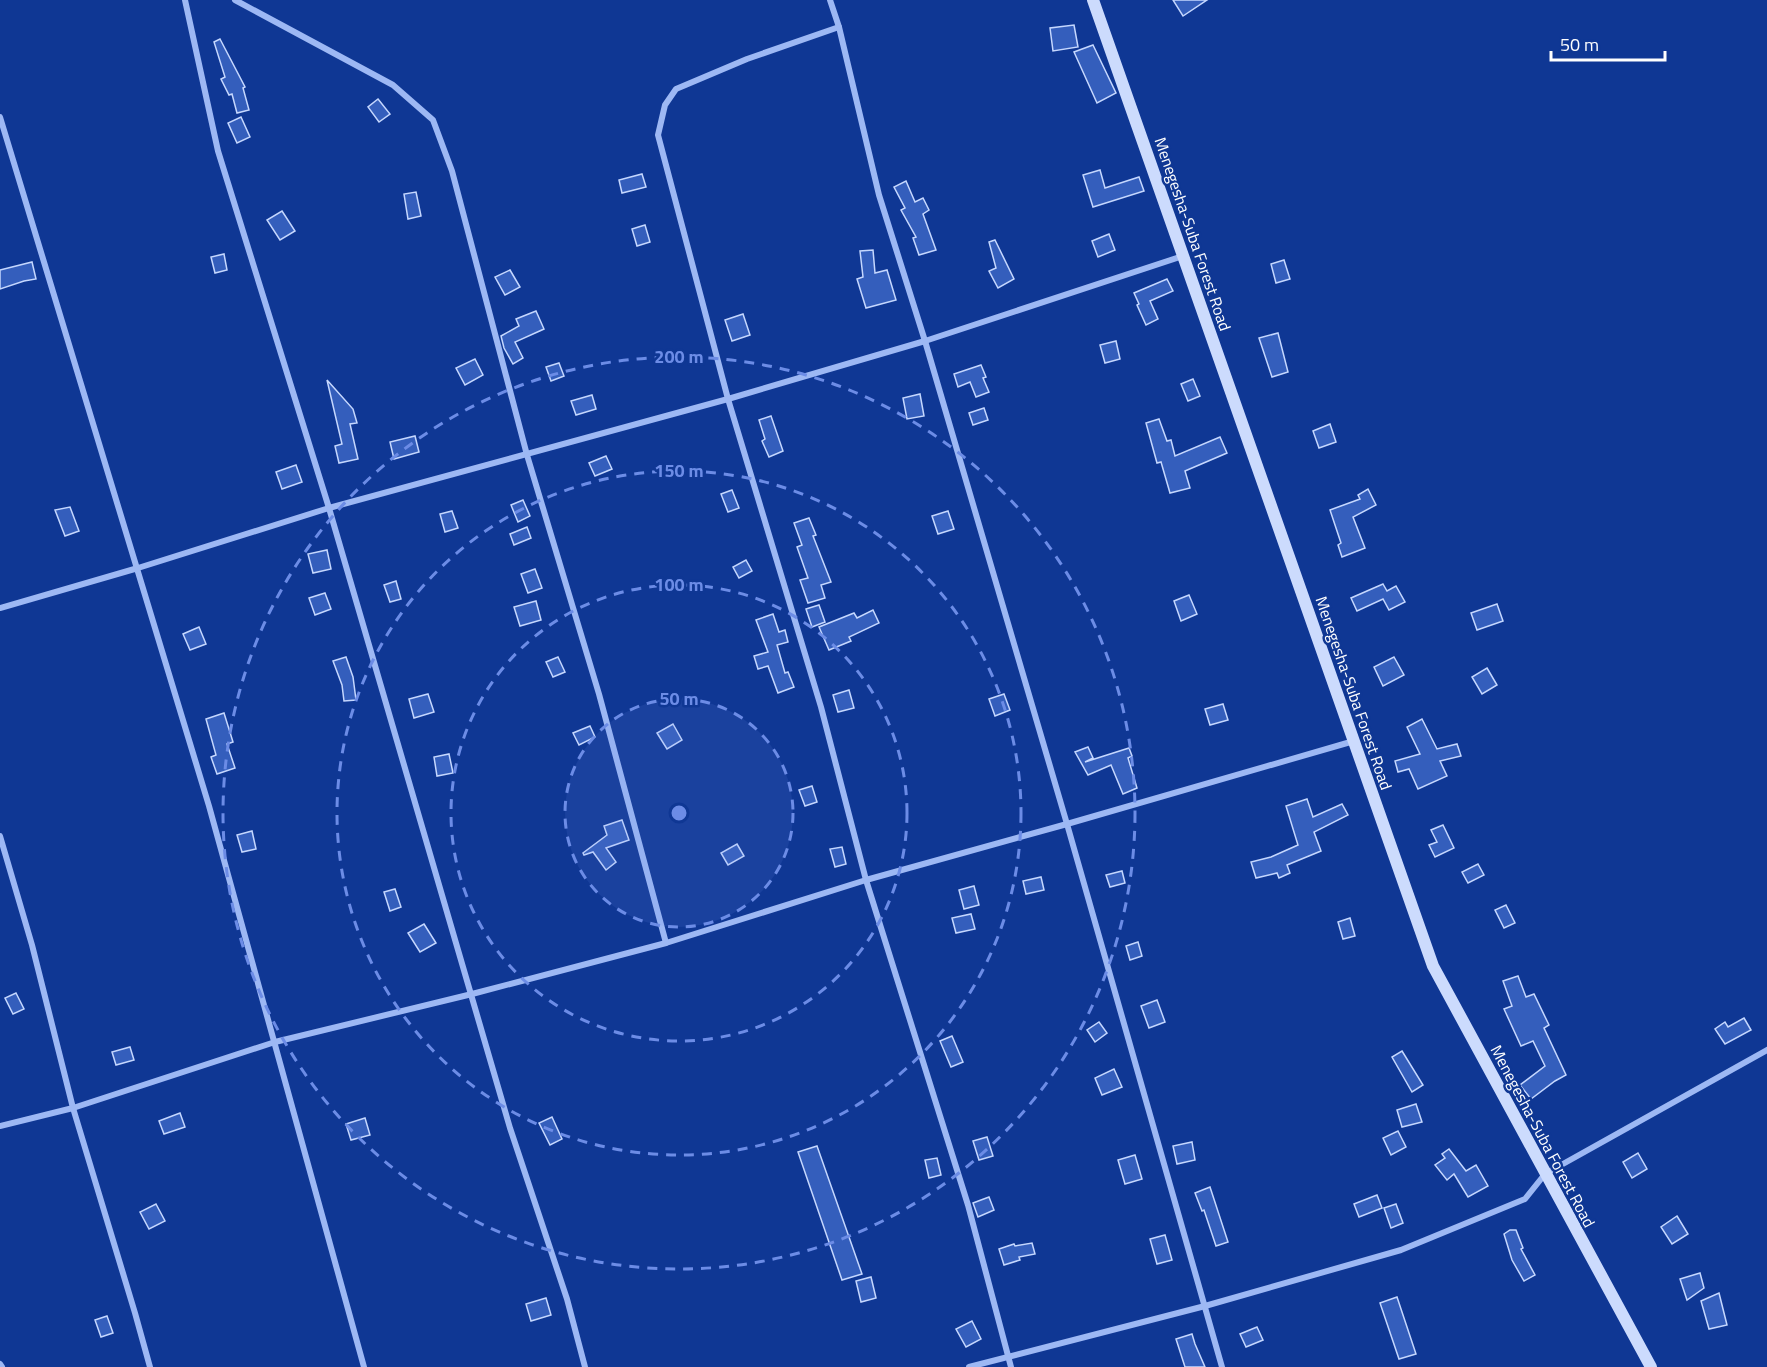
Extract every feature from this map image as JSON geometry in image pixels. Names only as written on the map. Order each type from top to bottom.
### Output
[{"type":"street","points":[[185,0],[218,151],[329,508],[510,1128],[567,1299],[585,1367]]},
{"type":"street","points":[[235,0],[393,86],[433,120],[452,171],[527,455],[599,694],[666,943]]},
{"type":"street","points":[[830,0],[839,27],[879,195],[925,341],[1067,824],[1222,1367]]},
{"type":"street","name":"Menegesha-Suba Forest Road","points":[[1093,0],[1433,966],[1651,1367]]},
{"type":"street","points":[[839,27],[747,59],[676,89],[665,105],[658,135],[728,399],[821,707],[866,880],[968,1205],[1011,1367]]},
{"type":"street","points":[[0,117],[209,806],[364,1367]]},
{"type":"street","points":[[0,608],[138,568],[329,508],[728,399],[925,341],[1183,256]]},
{"type":"street","points":[[0,1126],[73,1108],[275,1042],[472,994],[666,943],[866,880],[1354,741]]},
{"type":"street","points":[[0,836],[32,945],[73,1108],[150,1367]]},
{"type":"street","points":[[969,1367],[1205,1306],[1401,1250],[1525,1199],[1545,1174],[1767,1050]]},
{"type":"building","points":[[1173,0],[1207,0],[1183,16]]},
{"type":"building","points":[[1074,25],[1078,47],[1053,51],[1050,28]]},
{"type":"building","points":[[220,39],[245,87],[243,88],[249,110],[237,113],[232,94],[229,95],[221,79],[225,77],[214,42]]},
{"type":"building","points":[[1093,45],[1116,93],[1097,103],[1074,52]]},
{"type":"building","points":[[378,99],[390,114],[379,122],[368,107]]},
{"type":"building","points":[[241,117],[250,137],[237,143],[228,123]]},
{"type":"building","points":[[1100,170],[1105,188],[1139,177],[1144,191],[1093,207],[1083,175]]},
{"type":"building","points":[[642,174],[646,187],[622,193],[619,180]]},
{"type":"building","points":[[906,181],[915,202],[923,198],[929,210],[923,214],[936,250],[919,255],[913,238],[916,237],[901,210],[905,208],[894,187]]},
{"type":"building","points":[[416,192],[421,216],[408,219],[404,194]]},
{"type":"building","points":[[282,211],[295,231],[280,240],[267,220]]},
{"type":"building","points":[[645,225],[650,242],[637,246],[632,229]]},
{"type":"building","points":[[1109,234],[1115,250],[1098,257],[1092,241]]},
{"type":"building","points":[[995,240],[1014,279],[998,288],[989,271],[996,268],[989,242]]},
{"type":"building","points":[[873,250],[875,273],[887,270],[896,300],[866,308],[857,279],[863,277],[860,251]]},
{"type":"building","points":[[224,254],[227,270],[215,273],[211,257]]},
{"type":"building","points":[[1284,260],[1290,279],[1276,283],[1271,264]]},
{"type":"building","points":[[32,262],[36,279],[0,289],[0,270]]},
{"type":"building","points":[[510,270],[520,287],[505,295],[495,277]]},
{"type":"building","points":[[1167,279],[1173,291],[1150,301],[1158,319],[1146,325],[1134,293]]},
{"type":"building","points":[[536,311],[544,329],[515,342],[523,358],[513,364],[504,348],[501,336],[519,326],[516,319]]},
{"type":"building","points":[[743,314],[750,335],[732,341],[725,320]]},
{"type":"building","points":[[1278,333],[1288,372],[1272,377],[1259,338]]},
{"type":"building","points":[[1116,341],[1120,359],[1105,363],[1100,345]]},
{"type":"building","points":[[475,359],[483,375],[465,385],[456,368]]},
{"type":"building","points":[[559,363],[564,376],[551,381],[546,367]]},
{"type":"building","points":[[981,365],[989,392],[976,397],[970,382],[958,387],[954,374]]},
{"type":"building","points":[[1193,379],[1200,396],[1188,401],[1181,384]]},
{"type":"building","points":[[327,380],[353,409],[357,423],[350,424],[358,459],[339,463],[335,446],[342,444]]},
{"type":"building","points":[[920,394],[924,416],[907,419],[903,398]]},
{"type":"building","points":[[592,395],[596,409],[576,415],[571,401]]},
{"type":"building","points":[[984,408],[988,420],[973,425],[969,413]]},
{"type":"building","points":[[771,416],[783,451],[769,457],[762,441],[765,439],[759,420]]},
{"type":"building","points":[[1159,419],[1167,441],[1171,440],[1175,456],[1220,437],[1227,453],[1185,471],[1190,488],[1170,493],[1161,462],[1157,463],[1146,423]]},
{"type":"building","points":[[1330,424],[1336,442],[1319,448],[1313,431]]},
{"type":"building","points":[[415,436],[419,452],[394,459],[390,442]]},
{"type":"building","points":[[606,456],[612,469],[595,476],[589,463]]},
{"type":"building","points":[[296,465],[302,482],[282,489],[276,472]]},
{"type":"building","points":[[1368,489],[1376,505],[1353,517],[1365,548],[1342,557],[1338,545],[1341,543],[1330,510],[1360,499],[1358,495]]},
{"type":"building","points":[[732,490],[739,508],[728,512],[721,494]]},
{"type":"building","points":[[523,500],[530,516],[518,522],[511,505]]},
{"type":"building","points":[[70,507],[79,531],[65,536],[55,510]]},
{"type":"building","points":[[452,511],[458,528],[445,532],[440,514]]},
{"type":"building","points":[[948,511],[954,529],[938,534],[932,516]]},
{"type":"building","points":[[809,518],[816,535],[813,536],[831,582],[821,585],[825,598],[808,603],[800,580],[808,578],[797,547],[802,545],[794,523]]},
{"type":"building","points":[[527,527],[531,538],[514,545],[510,534]]},
{"type":"building","points":[[327,550],[331,569],[313,573],[308,554]]},
{"type":"building","points":[[746,560],[752,571],[739,578],[733,567]]},
{"type":"building","points":[[535,569],[542,588],[528,593],[521,574]]},
{"type":"building","points":[[396,581],[401,599],[390,602],[384,585]]},
{"type":"building","points":[[1383,584],[1387,591],[1396,586],[1405,602],[1389,610],[1383,599],[1357,611],[1351,598]]},
{"type":"building","points":[[325,593],[331,609],[315,615],[309,598]]},
{"type":"building","points":[[1189,595],[1197,614],[1181,621],[1174,601]]},
{"type":"building","points":[[536,601],[541,620],[520,626],[514,607]]},
{"type":"building","points":[[1497,604],[1503,621],[1477,630],[1471,613]]},
{"type":"building","points":[[819,605],[825,622],[812,627],[806,609]]},
{"type":"building","points":[[873,610],[879,623],[849,637],[851,641],[829,650],[819,627],[854,613],[857,618]]},
{"type":"building","points":[[773,614],[779,632],[785,630],[788,642],[777,645],[785,673],[788,672],[794,687],[778,693],[768,666],[758,669],[754,656],[768,652],[756,620]]},
{"type":"building","points":[[199,627],[206,644],[190,650],[183,634]]},
{"type":"building","points":[[346,657],[353,677],[356,700],[344,701],[342,685],[333,661]]},
{"type":"building","points":[[558,657],[565,672],[553,677],[546,662]]},
{"type":"building","points":[[1394,657],[1404,675],[1383,686],[1374,667]]},
{"type":"building","points":[[1487,668],[1497,685],[1482,694],[1472,677]]},
{"type":"building","points":[[849,690],[854,708],[838,712],[833,695]]},
{"type":"building","points":[[428,694],[434,712],[414,718],[409,699]]},
{"type":"building","points":[[1004,694],[1010,710],[995,716],[989,699]]},
{"type":"building","points":[[1223,704],[1228,720],[1210,725],[1205,709]]},
{"type":"building","points":[[224,713],[233,742],[227,744],[235,768],[217,774],[211,757],[216,755],[206,719]]},
{"type":"building","points":[[1422,719],[1437,749],[1457,744],[1461,756],[1440,761],[1447,776],[1418,789],[1409,769],[1398,772],[1395,761],[1420,754],[1407,727]]},
{"type":"building","points":[[673,724],[682,740],[667,749],[657,733]]},
{"type":"building","points":[[590,726],[595,737],[579,745],[573,733]]},
{"type":"building","points":[[1088,747],[1093,758],[1085,762],[1129,748],[1132,756],[1128,758],[1137,788],[1123,794],[1111,765],[1088,775],[1075,752]]},
{"type":"building","points":[[449,754],[453,773],[437,776],[434,757]]},
{"type":"building","points":[[812,786],[817,802],[805,806],[799,790]]},
{"type":"building","points":[[1307,799],[1313,817],[1342,804],[1348,815],[1314,832],[1321,851],[1287,865],[1290,873],[1279,878],[1277,873],[1256,878],[1251,862],[1271,857],[1298,845],[1286,806]]},
{"type":"building","points":[[622,820],[629,840],[606,848],[616,862],[606,870],[593,852],[584,855],[583,853],[607,835],[604,826]]},
{"type":"building","points":[[1443,825],[1454,848],[1435,857],[1429,845],[1437,842],[1431,830]]},
{"type":"building","points":[[252,831],[256,849],[242,852],[237,835]]},
{"type":"building","points":[[737,844],[744,856],[728,865],[721,853]]},
{"type":"building","points":[[842,847],[846,864],[835,867],[830,849]]},
{"type":"building","points":[[1478,864],[1484,875],[1468,883],[1462,872]]},
{"type":"building","points":[[1122,871],[1125,883],[1110,887],[1106,875]]},
{"type":"building","points":[[1041,877],[1044,890],[1026,894],[1023,881]]},
{"type":"building","points":[[974,886],[979,905],[964,909],[959,890]]},
{"type":"building","points":[[395,889],[401,907],[390,911],[384,892]]},
{"type":"building","points":[[1506,905],[1515,923],[1504,928],[1495,910]]},
{"type":"building","points":[[971,914],[975,929],[956,933],[952,918]]},
{"type":"building","points":[[1350,918],[1355,936],[1343,939],[1338,922]]},
{"type":"building","points":[[424,924],[436,943],[420,952],[408,933]]},
{"type":"building","points":[[1138,942],[1142,956],[1130,960],[1126,946]]},
{"type":"building","points":[[1518,976],[1526,997],[1534,994],[1549,1025],[1544,1028],[1566,1075],[1531,1099],[1520,1085],[1545,1066],[1533,1041],[1521,1046],[1504,1009],[1512,1006],[1503,981]]},
{"type":"building","points":[[16,993],[24,1009],[13,1014],[5,998]]},
{"type":"building","points":[[1157,1000],[1165,1022],[1149,1028],[1141,1006]]},
{"type":"building","points":[[1744,1018],[1751,1030],[1725,1044],[1715,1029],[1725,1022],[1728,1027]]},
{"type":"building","points":[[1099,1022],[1107,1033],[1095,1042],[1087,1030]]},
{"type":"building","points":[[952,1036],[963,1062],[951,1067],[940,1041]]},
{"type":"building","points":[[130,1047],[134,1060],[116,1065],[112,1052]]},
{"type":"building","points":[[1402,1051],[1423,1085],[1412,1092],[1392,1057]]},
{"type":"building","points":[[1114,1069],[1122,1087],[1102,1095],[1095,1078]]},
{"type":"building","points":[[1416,1104],[1422,1122],[1402,1127],[1397,1110]]},
{"type":"building","points":[[180,1113],[185,1127],[164,1134],[159,1121]]},
{"type":"building","points":[[552,1117],[562,1139],[550,1145],[539,1123]]},
{"type":"building","points":[[365,1118],[370,1135],[351,1140],[346,1124]]},
{"type":"building","points":[[1398,1131],[1406,1147],[1391,1155],[1383,1138]]},
{"type":"building","points":[[987,1137],[993,1156],[979,1160],[973,1141]]},
{"type":"building","points":[[1192,1142],[1195,1160],[1177,1164],[1173,1146]]},
{"type":"building","points":[[817,1146],[862,1274],[842,1280],[798,1152]]},
{"type":"building","points":[[1449,1149],[1466,1171],[1476,1165],[1488,1186],[1468,1197],[1454,1174],[1447,1180],[1435,1165],[1445,1158],[1442,1154]]},
{"type":"building","points":[[1638,1153],[1647,1169],[1632,1178],[1623,1162]]},
{"type":"building","points":[[1135,1155],[1142,1179],[1125,1184],[1118,1160]]},
{"type":"building","points":[[937,1158],[941,1175],[929,1178],[925,1160]]},
{"type":"building","points":[[1210,1187],[1228,1242],[1216,1246],[1204,1210],[1202,1211],[1195,1193]]},
{"type":"building","points":[[1377,1195],[1382,1208],[1359,1217],[1354,1204]]},
{"type":"building","points":[[989,1197],[994,1210],[978,1217],[973,1203]]},
{"type":"building","points":[[156,1204],[165,1221],[149,1229],[140,1212]]},
{"type":"building","points":[[1396,1204],[1403,1223],[1391,1228],[1384,1208]]},
{"type":"building","points":[[1677,1216],[1688,1234],[1672,1244],[1661,1227]]},
{"type":"building","points":[[1510,1230],[1516,1230],[1523,1248],[1521,1249],[1535,1275],[1524,1281],[1512,1260],[1504,1234]]},
{"type":"building","points":[[1165,1235],[1172,1260],[1157,1264],[1150,1239]]},
{"type":"building","points":[[1032,1243],[1035,1254],[1019,1257],[1020,1260],[1004,1265],[999,1249],[1014,1244],[1015,1246]]},
{"type":"building","points":[[1700,1273],[1704,1288],[1687,1300],[1680,1279]]},
{"type":"building","points":[[871,1277],[876,1298],[861,1302],[856,1281]]},
{"type":"building","points":[[1719,1293],[1727,1325],[1709,1329],[1701,1301]]},
{"type":"building","points":[[1397,1297],[1416,1354],[1399,1359],[1380,1303]]},
{"type":"building","points":[[546,1298],[551,1315],[531,1321],[526,1304]]},
{"type":"building","points":[[107,1316],[113,1333],[101,1337],[95,1320]]},
{"type":"building","points":[[972,1321],[981,1339],[966,1347],[956,1329]]},
{"type":"building","points":[[1257,1327],[1263,1340],[1246,1347],[1240,1334]]},
{"type":"building","points":[[1192,1334],[1205,1367],[1185,1367],[1176,1339]]}]
